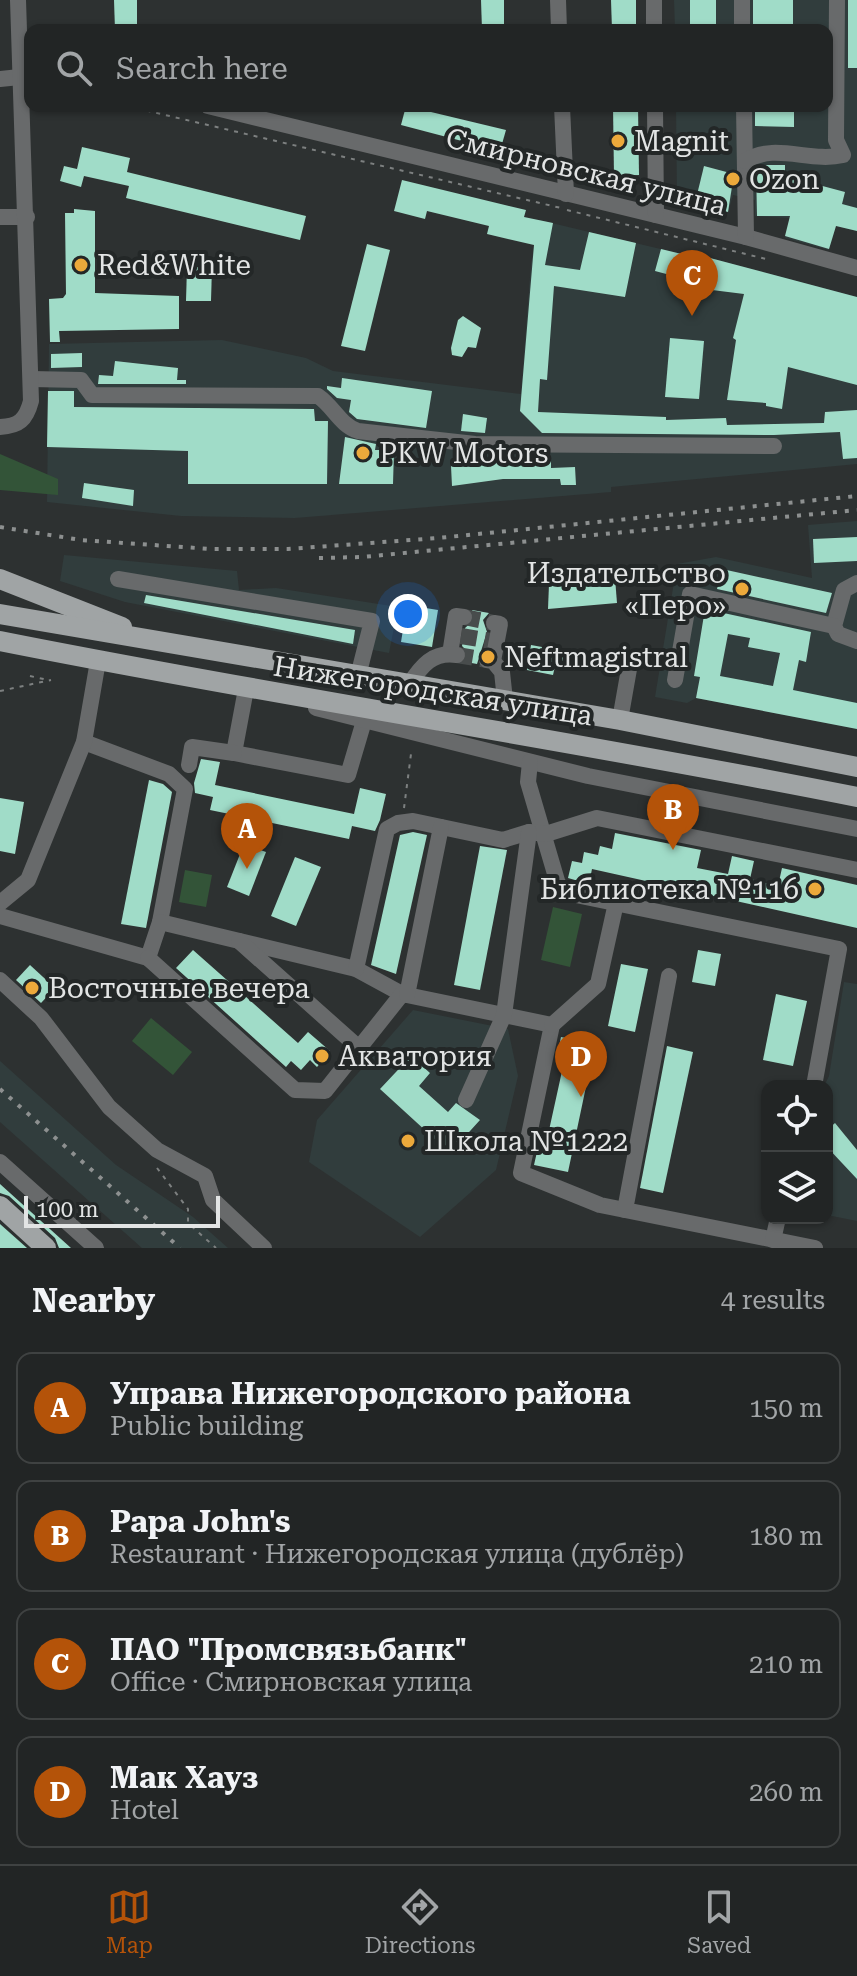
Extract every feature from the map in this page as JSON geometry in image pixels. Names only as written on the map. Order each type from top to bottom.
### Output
[{"type":"main road","points":[[0,579],[108,623],[187,648]]},
{"type":"main road","name":"Нижегородская улица","points":[[0,614],[620,720],[857,767]]},
{"type":"main road","name":"Нижегородская улица","points":[[0,641],[251,690],[576,742],[857,797]]},
{"type":"main road","points":[[0,1206],[46,1248]]},
{"type":"street","points":[[18,0],[24,58]]},
{"type":"street","points":[[558,0],[559,24]]},
{"type":"street","points":[[654,0],[654,24]]},
{"type":"street","points":[[742,0],[742,24]]},
{"type":"street","points":[[745,161],[767,152],[831,158],[843,155],[836,140],[837,0]]},
{"type":"street","points":[[0,79],[24,77]]},
{"type":"street","points":[[0,427],[18,424],[27,414],[31,379],[26,112]]},
{"type":"street","name":"Смирновская улица","points":[[232,112],[746,237],[857,268]]},
{"type":"street","points":[[562,112],[566,194]]},
{"type":"street","points":[[655,112],[656,215]]},
{"type":"street","points":[[744,112],[746,237]]},
{"type":"street","points":[[0,217],[27,217]]},
{"type":"street","points":[[31,379],[81,380],[92,395],[318,396],[333,406],[346,427],[358,431],[475,444],[774,446]]},
{"type":"street","points":[[118,579],[374,618],[358,676]]},
{"type":"street","points":[[857,583],[844,590],[834,626],[838,634],[857,641]]},
{"type":"street","points":[[675,680],[690,594],[834,626]]},
{"type":"street","points":[[409,685],[420,667],[434,656],[454,655],[456,616],[464,617]]},
{"type":"street","points":[[494,623],[500,624],[490,661],[502,672],[505,700]]},
{"type":"street","points":[[0,903],[28,880],[84,742],[98,661]]},
{"type":"street","points":[[620,720],[629,669]]},
{"type":"street","points":[[234,753],[251,690],[530,762],[857,829]]},
{"type":"street","points":[[148,958],[160,922],[192,747],[348,775],[364,721]]},
{"type":"street","points":[[84,742],[169,774],[187,777]]},
{"type":"street","points":[[530,762],[528,782],[538,833],[558,884],[571,894],[839,949],[815,1080]]},
{"type":"street","points":[[356,969],[387,829],[398,823],[413,821],[503,840],[597,818],[857,870]]},
{"type":"street","points":[[0,916],[148,958],[295,1090],[325,1091],[405,994],[441,827]]},
{"type":"street","points":[[466,1100],[504,1015],[538,833]]},
{"type":"street","points":[[616,903],[598,984],[552,1025],[521,1173],[600,1205],[766,1242],[815,1248]]},
{"type":"street","points":[[160,922],[356,969],[405,994],[552,1025]]},
{"type":"street","points":[[235,938],[359,1048]]},
{"type":"street","points":[[625,1210],[669,976]]},
{"type":"street","points":[[0,980],[41,1018],[109,1107],[157,1150],[205,1176],[213,1200],[264,1248]]},
{"type":"street","points":[[0,1162],[96,1248]]},
{"type":"street","points":[[766,1242],[775,1224]]},
{"type":"path","points":[[152,112],[783,264]]},
{"type":"path","points":[[0,691],[51,680],[30,676]]},
{"type":"path","points":[[411,754],[403,808],[413,821]]},
{"type":"path","points":[[153,1164],[188,1209],[188,1223],[216,1248]]},
{"type":"shaded area","points":[[674,0],[857,0],[857,231],[836,226],[829,250],[785,238],[790,218],[755,216],[755,200],[733,195],[728,212],[677,198],[676,112],[833,112],[833,24],[675,24]]},
{"type":"shaded area","points":[[539,220],[694,257],[695,254],[857,297],[857,464],[611,487],[611,492],[295,518],[181,516],[47,502],[49,344],[222,340],[306,358],[333,371],[521,394],[531,264]]},
{"type":"shaded area","points":[[857,521],[857,729],[696,698],[687,703],[655,697],[677,564],[716,557],[812,578],[808,525]]},
{"type":"shaded area","points":[[64,555],[237,571],[239,590],[276,588],[398,607],[389,653],[125,602],[60,581]]},
{"type":"shaded area","points":[[844,982],[857,984],[857,1221],[833,1216],[833,1080],[827,1080]]},
{"type":"shaded area","name":"Школа №1222","points":[[413,1010],[508,1029],[518,1076],[496,1170],[420,1237],[309,1162],[317,1120]]},
{"type":"shaded area","points":[[0,1061],[116,1165],[193,1217],[228,1248],[142,1248],[0,1122]]},
{"type":"green space","points":[[0,454],[58,479],[58,495],[0,490]]},
{"type":"green space","points":[[185,870],[212,875],[206,907],[179,902]]},
{"type":"green space","points":[[553,907],[582,914],[570,967],[541,960]]},
{"type":"green space","points":[[151,1018],[192,1052],[173,1075],[132,1041]]},
{"type":"building","points":[[114,0],[137,0],[137,24],[115,24]]},
{"type":"building","points":[[481,0],[504,0],[504,24],[482,24]]},
{"type":"building","points":[[611,0],[636,0],[636,24],[612,24]]},
{"type":"building","points":[[690,0],[716,0],[716,24],[690,24]]},
{"type":"building","points":[[753,0],[793,0],[793,24],[753,24]]},
{"type":"building","points":[[848,0],[857,0],[857,68],[848,68]]},
{"type":"building","points":[[404,112],[431,112],[506,130],[500,151],[401,125]]},
{"type":"building","points":[[613,112],[638,112],[639,175],[614,176]]},
{"type":"building","points":[[755,112],[794,112],[794,127],[755,126]]},
{"type":"building","points":[[82,147],[130,158],[127,172],[306,216],[300,240],[126,198],[129,186],[84,176],[81,187],[60,181],[64,166],[77,169]]},
{"type":"building","points":[[785,165],[785,176],[845,192],[842,204],[857,208],[857,231],[836,226],[829,249],[785,236],[790,216],[757,216],[756,168]]},
{"type":"building","points":[[704,166],[734,174],[728,212],[695,203]]},
{"type":"building","points":[[402,180],[526,210],[524,217],[553,223],[545,265],[580,270],[589,232],[636,243],[625,297],[554,286],[547,380],[540,379],[538,412],[666,417],[666,420],[726,418],[727,425],[824,423],[825,412],[857,410],[857,458],[843,459],[840,432],[774,435],[542,433],[520,411],[534,245],[487,234],[489,226],[427,211],[425,219],[394,211]]},
{"type":"building","points":[[74,209],[95,211],[95,293],[179,296],[179,329],[59,331],[60,342],[50,342],[49,299],[63,298],[66,294],[65,213],[74,213]]},
{"type":"building","points":[[367,244],[390,250],[365,351],[341,346]]},
{"type":"building","points":[[661,249],[694,257],[695,254],[857,297],[857,385],[788,367],[782,409],[766,406],[766,403],[727,400],[736,340],[733,338],[744,294],[688,287],[689,280],[655,271]]},
{"type":"building","points":[[187,267],[212,267],[211,301],[186,301]]},
{"type":"building","points":[[463,316],[481,328],[476,348],[468,347],[462,357],[452,355],[451,348],[458,320]]},
{"type":"building","points":[[670,338],[704,341],[699,399],[665,397]]},
{"type":"building","points":[[82,353],[82,367],[51,368],[51,354]]},
{"type":"building","points":[[115,361],[178,368],[177,380],[186,380],[186,384],[98,384],[99,375],[113,376]]},
{"type":"building","points":[[342,378],[432,391],[426,428],[357,419],[349,412],[351,400],[337,398],[327,389],[327,386],[341,388]]},
{"type":"building","points":[[48,391],[74,391],[74,407],[314,409],[315,421],[328,421],[327,484],[188,484],[188,451],[47,447]]},
{"type":"building","points":[[463,414],[487,418],[485,433],[461,431]]},
{"type":"building","points":[[345,437],[376,444],[375,450],[394,450],[393,484],[339,484]]},
{"type":"building","points":[[501,460],[551,460],[551,468],[575,467],[576,485],[561,485],[560,479],[503,479],[452,486],[451,466]]},
{"type":"building","points":[[84,483],[134,490],[133,506],[82,498]]},
{"type":"building","points":[[857,537],[857,561],[814,563],[813,539]]},
{"type":"building","points":[[722,569],[832,593],[826,613],[717,589]]},
{"type":"building","points":[[615,578],[617,603],[548,609],[549,584]]},
{"type":"building","points":[[146,595],[355,630],[353,644],[144,603]]},
{"type":"building","points":[[407,605],[438,610],[432,647],[401,642]]},
{"type":"building","points":[[705,609],[811,632],[806,662],[799,660],[793,690],[857,703],[857,729],[696,698],[700,677],[694,676]],"holes":[[[728,634],[750,638],[748,647],[780,653],[773,686],[720,676]]]},
{"type":"building","points":[[472,610],[489,613],[483,620],[487,632],[477,664],[466,662],[467,651],[462,646],[465,628],[475,619]]},
{"type":"building","points":[[531,645],[564,651],[562,663],[556,662],[553,675],[527,670]]},
{"type":"building","points":[[201,759],[220,762],[215,785],[354,814],[360,788],[386,794],[380,820],[375,831],[352,826],[349,839],[210,810],[213,797],[195,793],[194,783]]},
{"type":"building","points":[[149,780],[163,784],[172,792],[146,928],[121,924]]},
{"type":"building","points":[[0,798],[24,802],[15,854],[0,851]]},
{"type":"building","points":[[413,832],[427,835],[396,974],[371,965],[400,835]]},
{"type":"building","points":[[615,833],[701,850],[697,868],[728,874],[732,856],[754,861],[750,879],[778,886],[782,868],[857,885],[857,928],[592,869],[589,884],[568,878],[572,861],[582,863],[584,852],[598,855],[600,846],[612,849]]},
{"type":"building","points":[[244,844],[266,852],[249,896],[227,887]]},
{"type":"building","points":[[480,846],[507,850],[480,990],[454,985]]},
{"type":"building","points":[[295,857],[321,867],[296,926],[271,916]]},
{"type":"building","points":[[193,950],[298,1043],[308,1032],[330,1051],[317,1067],[310,1060],[301,1070],[291,1061],[286,1067],[176,968]]},
{"type":"building","points":[[698,950],[721,954],[715,986],[692,982]]},
{"type":"building","points":[[621,964],[648,969],[635,1032],[608,1026]]},
{"type":"building","name":"Восточные вечера","points":[[30,965],[55,988],[41,1003],[16,980]]},
{"type":"building","points":[[776,994],[807,1001],[793,1066],[763,1060]]},
{"type":"building","points":[[561,1037],[595,1044],[568,1172],[534,1165],[539,1143],[546,1144],[564,1062],[556,1061]]},
{"type":"building","points":[[667,1046],[693,1052],[663,1193],[640,1188]]},
{"type":"building","points":[[411,1056],[430,1073],[419,1086],[448,1112],[456,1103],[480,1120],[450,1153],[380,1089]]},
{"type":"building","points":[[835,1123],[857,1150],[857,1179],[833,1153]]},
{"type":"building","points":[[0,1184],[71,1248],[59,1248],[55,1238],[9,1196],[0,1193]]},
{"type":"building","points":[[0,1224],[27,1248],[0,1248]]},
{"type":"tunnel","points":[[464,617],[494,623]]},
{"type":"tunnel","points":[[461,636],[491,641]]},
{"type":"tunnel","points":[[457,655],[487,660]]},
{"type":"railway","points":[[0,527],[81,540],[211,549],[288,549],[438,538],[857,496]]},
{"type":"railway","points":[[319,558],[362,557],[857,510]]},
{"type":"railway","points":[[0,1089],[180,1248]]},
{"type":"place","name":"Magnit","points":[[618,141]]},
{"type":"place","name":"Ozon","points":[[733,179]]},
{"type":"place","name":"Red&White","points":[[81,265]]},
{"type":"place","name":"ПАО \"Промсвязьбанк\"","points":[[692,316]]},
{"type":"place","name":"PKW Motors","points":[[363,453]]},
{"type":"place","name":"Издательство «Перо»","points":[[742,589]]},
{"type":"place","name":"Neftmagistral","points":[[488,657]]},
{"type":"place","name":"Papa John's","points":[[673,850]]},
{"type":"place","name":"Управа Нижегородского района","points":[[247,869]]},
{"type":"place","name":"Библиотека №116","points":[[815,889]]},
{"type":"place","name":"Восточные вечера","points":[[32,988]]},
{"type":"place","name":"Акватория","points":[[322,1056]]},
{"type":"place","name":"Мак Хауз","points":[[581,1097]]},
{"type":"place","name":"Школа №1222","points":[[408,1141]]}]
